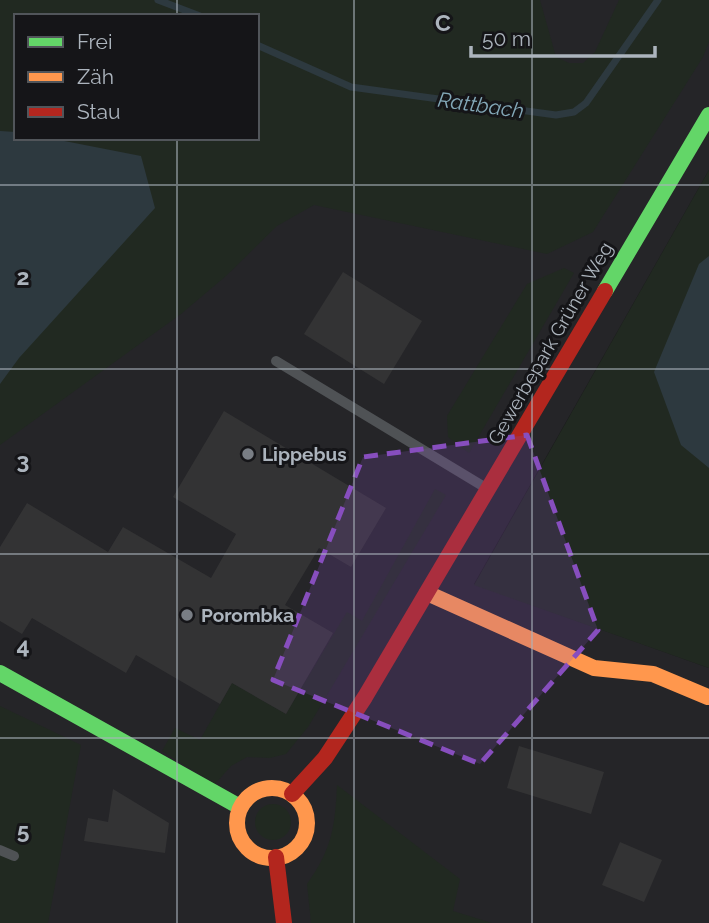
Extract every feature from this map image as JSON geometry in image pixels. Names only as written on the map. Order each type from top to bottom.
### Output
[{"type":"street","name":"Gewerbepark Grüner Weg","points":[[292,794],[326,758],[427,593],[709,115]]},
{"type":"street","points":[[427,593],[594,668],[653,674],[708,697]]},
{"type":"street","points":[[0,673],[240,807]]},
{"type":"street","points":[[279,788],[292,794],[303,807],[303,839],[292,852],[276,858],[261,856],[248,849],[238,829],[240,807],[250,795],[263,789],[279,788]]},
{"type":"street","points":[[276,858],[284,923]]},
{"type":"lane","points":[[276,361],[488,489]]},
{"type":"lane","points":[[0,850],[14,856]]},
{"type":"highlighted area","points":[[527,435],[598,630],[480,764],[273,680],[363,457]]},
{"type":"shaded area","points":[[0,0],[709,0],[709,170],[474,584],[709,668],[709,923],[0,923]]},
{"type":"shaded area","points":[[0,0],[540,0],[556,57],[569,63],[583,63],[595,52],[619,0],[709,0],[709,42],[703,57],[593,232],[547,254],[314,205],[277,226],[226,276],[181,314],[0,445]]},
{"type":"shaded area","points":[[0,131],[14,132],[14,140],[59,140],[141,156],[155,208],[19,358],[0,384]]},
{"type":"shaded area","points":[[709,170],[709,668],[474,585]]},
{"type":"shaded area","points":[[709,256],[709,468],[681,445],[654,372],[699,264]]},
{"type":"shaded area","points":[[564,268],[574,273],[469,453],[448,437],[447,416],[527,284]]},
{"type":"shaded area","points":[[435,489],[446,495],[308,727],[286,754],[270,758],[247,757],[231,766],[215,784],[162,751],[175,728],[200,740],[232,683],[286,714],[347,612],[362,621]]},
{"type":"shaded area","points":[[0,706],[81,745],[48,923],[0,923]]},
{"type":"shaded area","points":[[337,785],[460,879],[453,911],[492,923],[311,923],[307,884],[322,860],[331,837]]},
{"type":"shaded area","points":[[273,804],[286,809],[291,822],[286,835],[273,840],[260,835],[255,822],[260,809]]},
{"type":"building","points":[[343,272],[422,321],[384,384],[304,334]]},
{"type":"building","points":[[224,411],[386,508],[351,567],[319,548],[285,605],[333,633],[286,714],[232,683],[220,704],[136,655],[126,673],[32,618],[22,634],[0,621],[0,547],[27,503],[108,552],[123,527],[211,578],[236,534],[173,497]]},
{"type":"building","points":[[519,746],[604,772],[591,814],[507,788]]},
{"type":"building","points":[[113,789],[169,823],[165,853],[84,841],[88,818],[108,822]]},
{"type":"building","points":[[620,842],[662,860],[644,902],[602,885]]},
{"type":"waterway","name":"Rattbach","points":[[158,0],[195,14]]},
{"type":"waterway","name":"Rattbach","points":[[259,46],[351,87],[556,115],[574,112],[586,103],[658,0]]},
{"type":"traffic: fast","points":[[605,291],[709,115]]},
{"type":"traffic: fast","points":[[0,673],[240,807]]},
{"type":"traffic: slow","points":[[427,593],[594,668],[653,674],[708,697]]},
{"type":"traffic: slow","points":[[272,788],[291,794],[301,804],[307,823],[301,842],[291,852],[272,858],[253,852],[243,842],[237,823],[243,804],[253,794],[272,788]]},
{"type":"traffic: jam","points":[[292,794],[325,758],[365,697],[605,291]]},
{"type":"traffic: jam","points":[[276,857],[284,923]]},
{"type":"place","name":"Lippebus","points":[[248,454]]},
{"type":"place","name":"Porombka","points":[[187,615]]}]
